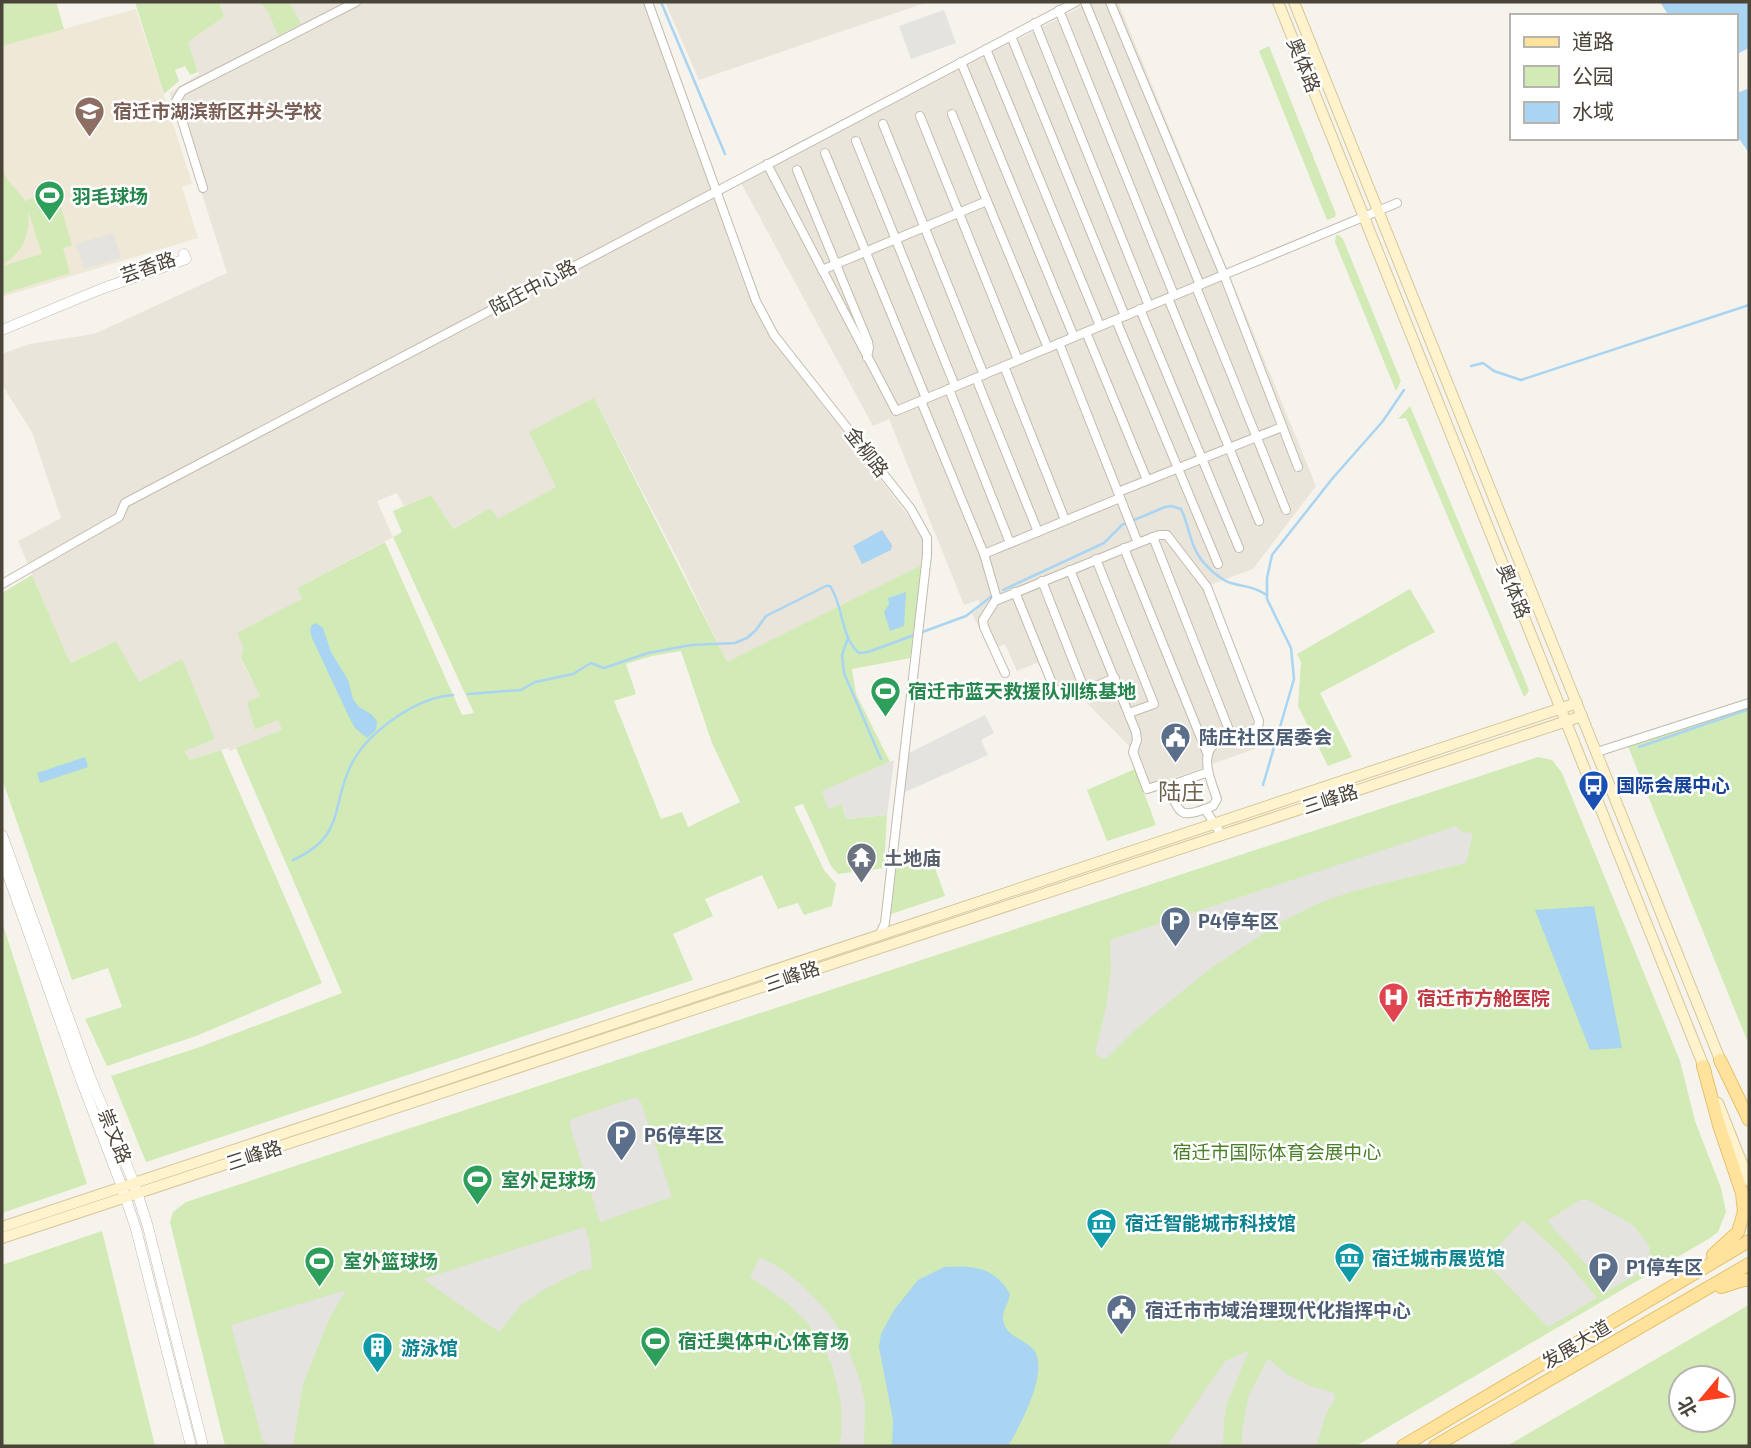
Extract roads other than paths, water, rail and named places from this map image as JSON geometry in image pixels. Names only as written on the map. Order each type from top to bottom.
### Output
[{"type":"main road","name":"奥体路","points":[[1278,2],[1749,1181]]},
{"type":"main road","name":"奥体路","points":[[1294,2],[1749,1132]]},
{"type":"main road","name":"三峰路","points":[[2,1238],[124,1192],[1218,830],[1577,703]]},
{"type":"main road","name":"三峰路","points":[[136,1188],[880,934],[1582,716]]},
{"type":"main road","points":[[1720,1060],[1749,1120]]},
{"type":"main road","points":[[1659,1295],[1728,1244],[1738,1232],[1744,1212],[1742,1193],[1703,1066]]},
{"type":"main road","name":"三峰路","points":[[2,1227],[124,1192]]},
{"type":"main road","name":"发展大道","points":[[1403,1446],[1749,1241]]},
{"type":"main road","name":"发展大道","points":[[1435,1446],[1749,1264]]},
{"type":"main road","points":[[1666,1312],[1728,1284],[1749,1280]]},
{"type":"street","points":[[203,188],[176,101],[181,91],[355,2]]},
{"type":"street","name":"金柳路","points":[[648,2],[748,282],[774,335],[908,504],[926,534],[927,555],[885,923],[880,934]]},
{"type":"street","name":"陆庄中心路","points":[[2,584],[119,517],[125,503],[1076,2]]},
{"type":"street","points":[[1085,2],[1286,509]]},
{"type":"street","points":[[1110,2],[1224,275],[1298,467]]},
{"type":"street","points":[[1059,10],[1259,521]]},
{"type":"street","points":[[1035,23],[1239,548]]},
{"type":"street","points":[[1011,36],[1125,316]]},
{"type":"street","points":[[986,49],[1100,326]]},
{"type":"street","points":[[961,62],[1074,337]]},
{"type":"street","points":[[952,114],[1048,348]]},
{"type":"street","points":[[920,116],[1018,360]]},
{"type":"street","points":[[883,124],[925,227],[1038,532]]},
{"type":"street","points":[[856,141],[896,239],[1010,543]]},
{"type":"street","points":[[825,153],[984,554],[998,599]]},
{"type":"street","points":[[767,164],[895,411],[1397,203]]},
{"type":"street","points":[[797,170],[867,342],[867,357]]},
{"type":"street","points":[[822,270],[988,201]]},
{"type":"street","name":"芸香路","points":[[184,254],[186,259],[100,289],[2,327],[125,275],[184,254]]},
{"type":"street","points":[[1116,320],[1218,564]]},
{"type":"street","points":[[1086,332],[1147,480]]},
{"type":"street","points":[[1059,343],[1138,543]]},
{"type":"street","points":[[1004,366],[1065,520]]},
{"type":"street","points":[[984,554],[1065,520],[1147,480],[1282,427]]},
{"type":"street","points":[[1005,673],[983,620],[998,599],[1153,537],[1167,535],[1207,587],[1259,721],[1258,727],[1252,731],[1231,735],[1211,745],[1207,753]]},
{"type":"street","points":[[1153,537],[1231,735]]},
{"type":"street","points":[[1124,548],[1207,753],[1208,772],[1217,799],[1213,806],[1205,809],[1190,814],[1180,812],[1169,786]]},
{"type":"street","points":[[1096,559],[1154,704],[1129,713]]},
{"type":"street","points":[[1070,570],[1129,713],[1137,736],[1133,752],[1147,789],[1160,785],[1169,786],[1208,772]]},
{"type":"street","points":[[1042,581],[1085,691],[1115,678]]},
{"type":"street","points":[[1015,592],[1056,694]]},
{"type":"street","points":[[1597,752],[1749,703]]},
{"type":"street","points":[[1205,809],[1218,830]]},
{"type":"street","name":"崇文路","points":[[2,835],[90,1077],[136,1188],[203,1446]]},
{"type":"street","name":"崇文路","points":[[2,858],[136,1229],[191,1446]]},
{"type":"water","points":[[1660,2],[1749,2],[1749,48],[1737,54],[1737,14],[1668,14]]},
{"type":"water","points":[[1747,89],[1749,91],[1749,153],[1737,136],[1737,93]]},
{"type":"water","points":[[882,530],[892,545],[891,550],[862,564],[853,546]]},
{"type":"water","points":[[906,592],[904,626],[890,631],[884,612],[889,604],[888,598]]},
{"type":"water","points":[[316,623],[323,628],[331,652],[348,680],[353,699],[377,721],[376,730],[367,738],[355,728],[312,638],[310,630]]},
{"type":"water","points":[[85,757],[88,767],[40,783],[37,773]]},
{"type":"water","points":[[1594,906],[1622,1048],[1590,1050],[1535,910]]},
{"type":"water","points":[[944,1267],[974,1268],[997,1278],[1010,1294],[1004,1313],[1005,1326],[1011,1334],[1029,1345],[1038,1358],[1036,1384],[1008,1446],[892,1446],[893,1420],[879,1347],[881,1334],[894,1310],[918,1280]]},
{"type":"waterway","points":[[661,2],[725,154]]},
{"type":"waterway","points":[[1471,366],[1483,363],[1494,371],[1521,380],[1749,305]]},
{"type":"waterway","points":[[1263,785],[1294,679],[1291,648],[1267,599],[1267,578],[1272,555],[1332,479],[1383,421],[1404,390]]},
{"type":"waterway","points":[[1003,590],[1104,543],[1122,525],[1171,506],[1181,509],[1199,557],[1213,572],[1226,581],[1253,588],[1267,595]]},
{"type":"waterway","points":[[468,694],[521,690],[535,682],[573,674],[591,663],[604,668],[648,653],[691,645],[735,643],[747,638],[766,616],[826,586],[830,586],[838,603],[848,639],[859,653],[966,616],[992,596]]},
{"type":"waterway","points":[[848,638],[842,655],[844,673],[881,759]]},
{"type":"waterway","points":[[293,860],[310,851],[330,830],[345,778],[352,763],[370,739],[410,709],[439,697],[453,695]]},
{"type":"waterway","points":[[1639,747],[1749,709]]},
{"type":"place","name":"宿迁市湖滨新区井头学校","points":[[90,138]]},
{"type":"place","name":"羽毛球场","points":[[49,223]]},
{"type":"place","name":"宿迁市蓝天救援队训练基地","points":[[885,718]]},
{"type":"place","name":"陆庄社区居委会","points":[[1176,764]]},
{"type":"place","name":"国际会展中心","points":[[1593,812]]},
{"type":"place","name":"土地庙","points":[[861,885]]},
{"type":"place","name":"P4停车区","points":[[1175,948]]},
{"type":"place","name":"宿迁市方舱医院","points":[[1394,1025]]},
{"type":"place","name":"P6停车区","points":[[621,1162]]},
{"type":"place","name":"室外足球场","points":[[478,1207]]},
{"type":"place","name":"宿迁智能城市科技馆","points":[[1102,1250]]},
{"type":"place","name":"宿迁城市展览馆","points":[[1349,1285]]},
{"type":"place","name":"室外篮球场","points":[[320,1288]]},
{"type":"place","name":"P1停车区","points":[[1603,1294]]},
{"type":"place","name":"宿迁市市域治理现代化指挥中心","points":[[1122,1337]]},
{"type":"place","name":"宿迁奥体中心体育场","points":[[655,1368]]},
{"type":"place","name":"游泳馆","points":[[378,1375]]},
{"type":"district","name":"陆庄","points":[[1181,792]]},
{"type":"park label","name":"宿迁市国际体育会展中心","points":[[1277,1152]]}]
